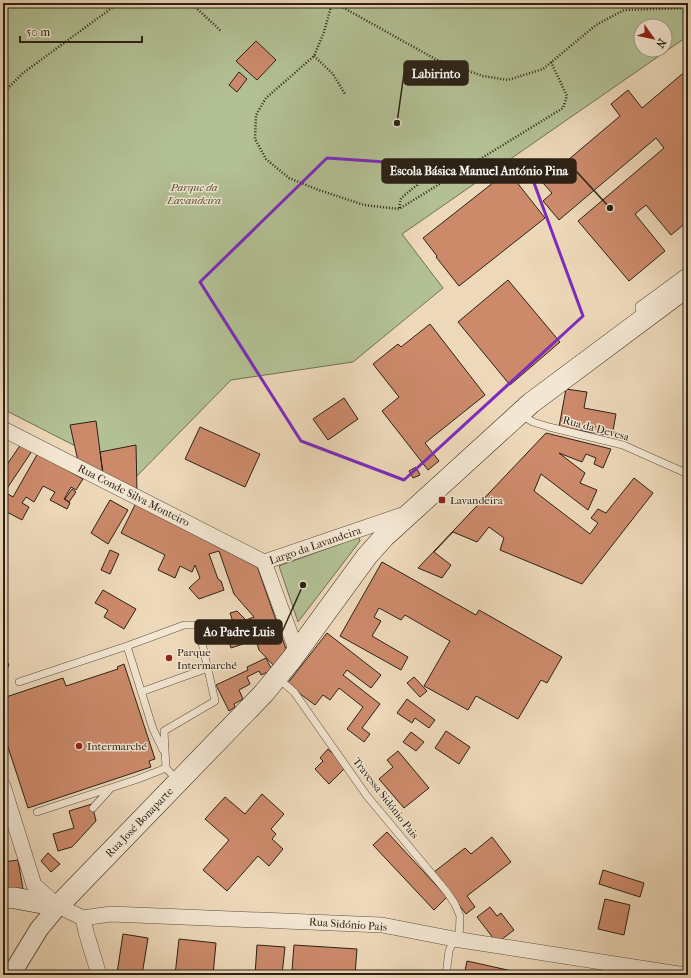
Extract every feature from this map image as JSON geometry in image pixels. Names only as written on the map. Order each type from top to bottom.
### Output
[{"type":"main road","name":"Largo da Lavandeira","points":[[277,677],[367,556],[385,536],[531,403],[688,286]]},
{"type":"main road","name":"Rua José Bonaparte","points":[[58,906],[172,775],[264,693],[277,677]]},
{"type":"main road","points":[[3,898],[15,898],[58,906]]},
{"type":"street","name":"Rua Conde Silva Monteiro","points":[[3,429],[264,562]]},
{"type":"street","name":"Largo da Lavandeira","points":[[297,652],[264,562],[411,512]]},
{"type":"street","points":[[3,786],[34,886],[58,906],[83,918],[99,975]]},
{"type":"street","name":"Rua José Bonaparte","points":[[12,975],[39,929],[58,906]]},
{"type":"street","name":"Rua Sidónio Pais","points":[[83,918],[111,914],[382,925],[457,939],[685,975]]},
{"type":"lane","points":[[642,320],[639,306],[688,270]]},
{"type":"lane","name":"Rua da Devesa","points":[[520,414],[533,422],[549,427],[623,445],[688,474]]},
{"type":"lane","points":[[19,682],[127,646],[184,625],[198,625],[215,700],[164,731],[165,753]]},
{"type":"lane","points":[[37,812],[138,779],[172,775],[165,753],[153,729],[127,646]]},
{"type":"lane","points":[[142,692],[208,668]]},
{"type":"lane","name":"Travessa Sidónio Pais","points":[[277,677],[294,692],[367,796],[447,892],[455,904],[460,916],[457,939],[449,951],[446,975]]},
{"type":"lane","points":[[93,808],[110,788]]},
{"type":"path","points":[[3,93],[23,73],[110,10],[117,3]]},
{"type":"path","points":[[191,3],[222,31]]},
{"type":"path","points":[[551,62],[567,96],[563,108],[399,209],[364,205],[316,189],[289,178],[266,159],[255,139],[256,115],[266,98],[314,56],[324,32],[333,3],[437,60],[483,76],[508,80],[543,69],[551,62],[596,25],[624,10],[688,8]]},
{"type":"path","points":[[314,56],[333,74],[345,94]]},
{"type":"path","points":[[399,209],[401,198],[417,185],[419,169]]},
{"type":"highlighted area","points":[[327,158],[530,172],[583,316],[404,480],[301,441],[200,282]]},
{"type":"green space","name":"Parque da Lavandeira","points":[[3,3],[688,3],[688,36],[673,46],[673,18],[633,18],[633,58],[656,58],[402,234],[443,288],[353,362],[231,380],[136,477],[3,409]]},
{"type":"green space","points":[[359,537],[360,541],[298,622],[279,566]]},
{"type":"building","points":[[256,41],[276,60],[257,80],[236,61]]},
{"type":"building","points":[[688,69],[688,221],[671,235],[646,205],[635,214],[665,251],[629,281],[578,221],[664,148],[656,138],[559,220],[543,201],[552,193],[542,182],[620,116],[611,104],[628,90],[642,108]]},
{"type":"building","points":[[239,72],[247,79],[237,92],[229,85]]},
{"type":"building","points":[[508,171],[545,218],[459,286],[423,238]]},
{"type":"building","points":[[508,280],[560,342],[510,385],[458,322]]},
{"type":"building","points":[[430,324],[485,395],[425,443],[439,461],[428,470],[382,411],[399,397],[373,364],[398,344],[401,347]]},
{"type":"building","points":[[566,389],[587,392],[584,408],[616,414],[612,436],[559,427]]},
{"type":"building","points":[[344,398],[358,419],[328,440],[313,419]]},
{"type":"building","points":[[96,421],[103,474],[78,461],[70,425]]},
{"type":"building","points":[[200,427],[260,454],[245,487],[185,459]]},
{"type":"building","points":[[546,433],[611,449],[603,468],[594,464],[596,458],[586,454],[582,462],[559,453],[585,473],[580,483],[597,490],[588,510],[541,474],[534,491],[590,534],[598,523],[591,518],[598,509],[606,513],[634,478],[653,493],[582,584],[500,550],[504,538],[489,527],[477,542],[453,532],[434,552],[451,565],[442,578],[418,568]]},
{"type":"building","points":[[21,444],[32,451],[6,490],[3,488],[3,468],[4,469]]},
{"type":"building","points":[[136,445],[137,492],[103,474],[100,452]]},
{"type":"building","points":[[38,453],[83,479],[76,490],[71,487],[64,499],[70,503],[67,509],[50,500],[55,492],[43,486],[34,502],[26,497],[22,503],[29,507],[22,520],[5,511],[7,508],[3,506],[3,491],[13,497]]},
{"type":"building","points":[[416,467],[420,475],[413,478],[409,471]]},
{"type":"building","points":[[72,489],[76,492],[69,502],[65,499]]},
{"type":"building","points":[[110,500],[128,510],[108,544],[91,533]]},
{"type":"building","points":[[136,503],[256,563],[286,649],[276,668],[259,650],[255,637],[261,626],[239,633],[243,644],[231,648],[224,628],[234,625],[230,613],[237,611],[246,620],[254,617],[234,594],[219,551],[209,554],[218,579],[221,581],[224,590],[199,599],[189,588],[200,578],[195,565],[192,572],[180,566],[175,578],[158,570],[165,555],[121,533]]},
{"type":"building","points":[[110,550],[119,554],[110,574],[101,570]]},
{"type":"building","points":[[382,562],[476,615],[479,610],[562,657],[547,683],[541,680],[518,719],[476,696],[468,710],[424,686],[450,641],[405,615],[401,620],[379,608],[374,617],[381,621],[372,636],[408,657],[401,670],[340,636]]},
{"type":"building","points":[[103,590],[136,609],[124,629],[104,617],[108,610],[95,603]]},
{"type":"building","points":[[327,633],[381,675],[371,688],[347,670],[343,675],[380,704],[362,728],[370,734],[364,742],[347,729],[363,707],[339,688],[330,700],[323,695],[315,705],[287,684]]},
{"type":"building","points":[[266,658],[272,670],[261,675],[259,671],[247,677],[250,684],[239,690],[243,699],[234,704],[235,707],[229,711],[216,685],[248,670],[247,667]]},
{"type":"building","points":[[3,661],[9,664],[4,678],[3,677]]},
{"type":"building","name":"Intermarché","points":[[124,664],[155,759],[149,761],[151,767],[28,808],[3,732],[3,698],[63,678],[66,686],[118,669],[117,667]]},
{"type":"building","points":[[414,677],[427,691],[420,697],[407,683]]},
{"type":"building","points":[[407,699],[435,720],[429,728],[415,718],[412,723],[397,713]]},
{"type":"building","points":[[446,731],[470,747],[459,764],[435,748]]},
{"type":"building","points":[[411,732],[424,742],[416,751],[403,742]]},
{"type":"building","points":[[328,749],[346,767],[329,784],[315,769],[323,761],[320,758]]},
{"type":"building","points":[[398,751],[429,788],[404,808],[379,779],[393,767],[387,760]]},
{"type":"building","points":[[262,794],[284,814],[271,829],[276,834],[272,839],[283,849],[269,866],[258,856],[227,891],[203,870],[229,840],[205,819],[225,797],[245,814]]},
{"type":"building","points":[[92,804],[96,821],[72,847],[58,851],[53,834],[74,828],[69,811]]},
{"type":"building","points":[[387,832],[447,897],[434,910],[373,845]]},
{"type":"building","points":[[492,837],[511,862],[467,896],[475,907],[466,914],[434,872],[465,848],[471,854]]},
{"type":"building","points":[[48,853],[60,864],[51,872],[41,861]]},
{"type":"building","points":[[18,860],[23,889],[3,892],[3,862]]},
{"type":"building","points":[[603,870],[644,883],[640,897],[599,884]]},
{"type":"building","points":[[605,899],[630,905],[624,935],[598,929]]},
{"type":"building","points":[[490,907],[497,916],[501,913],[514,930],[497,943],[477,917]]},
{"type":"building","points":[[123,934],[148,938],[142,975],[117,973]]},
{"type":"building","points":[[179,939],[216,943],[213,975],[175,975]]},
{"type":"building","points":[[257,945],[285,947],[282,975],[255,975]]},
{"type":"building","points":[[294,945],[357,949],[355,974],[292,970]]},
{"type":"building","points":[[467,961],[530,975],[464,975]]},
{"type":"place","name":"Labirinto","points":[[397,123]]},
{"type":"place","name":"Escola Básica Manuel António Pina","points":[[610,208]]},
{"type":"place","name":"Lavandeira","points":[[442,500]]},
{"type":"place","name":"Ao Padre Luis","points":[[303,585]]},
{"type":"place","name":"Parque Intermarché","points":[[169,658]]},
{"type":"place","name":"Intermarché","points":[[79,746]]}]
